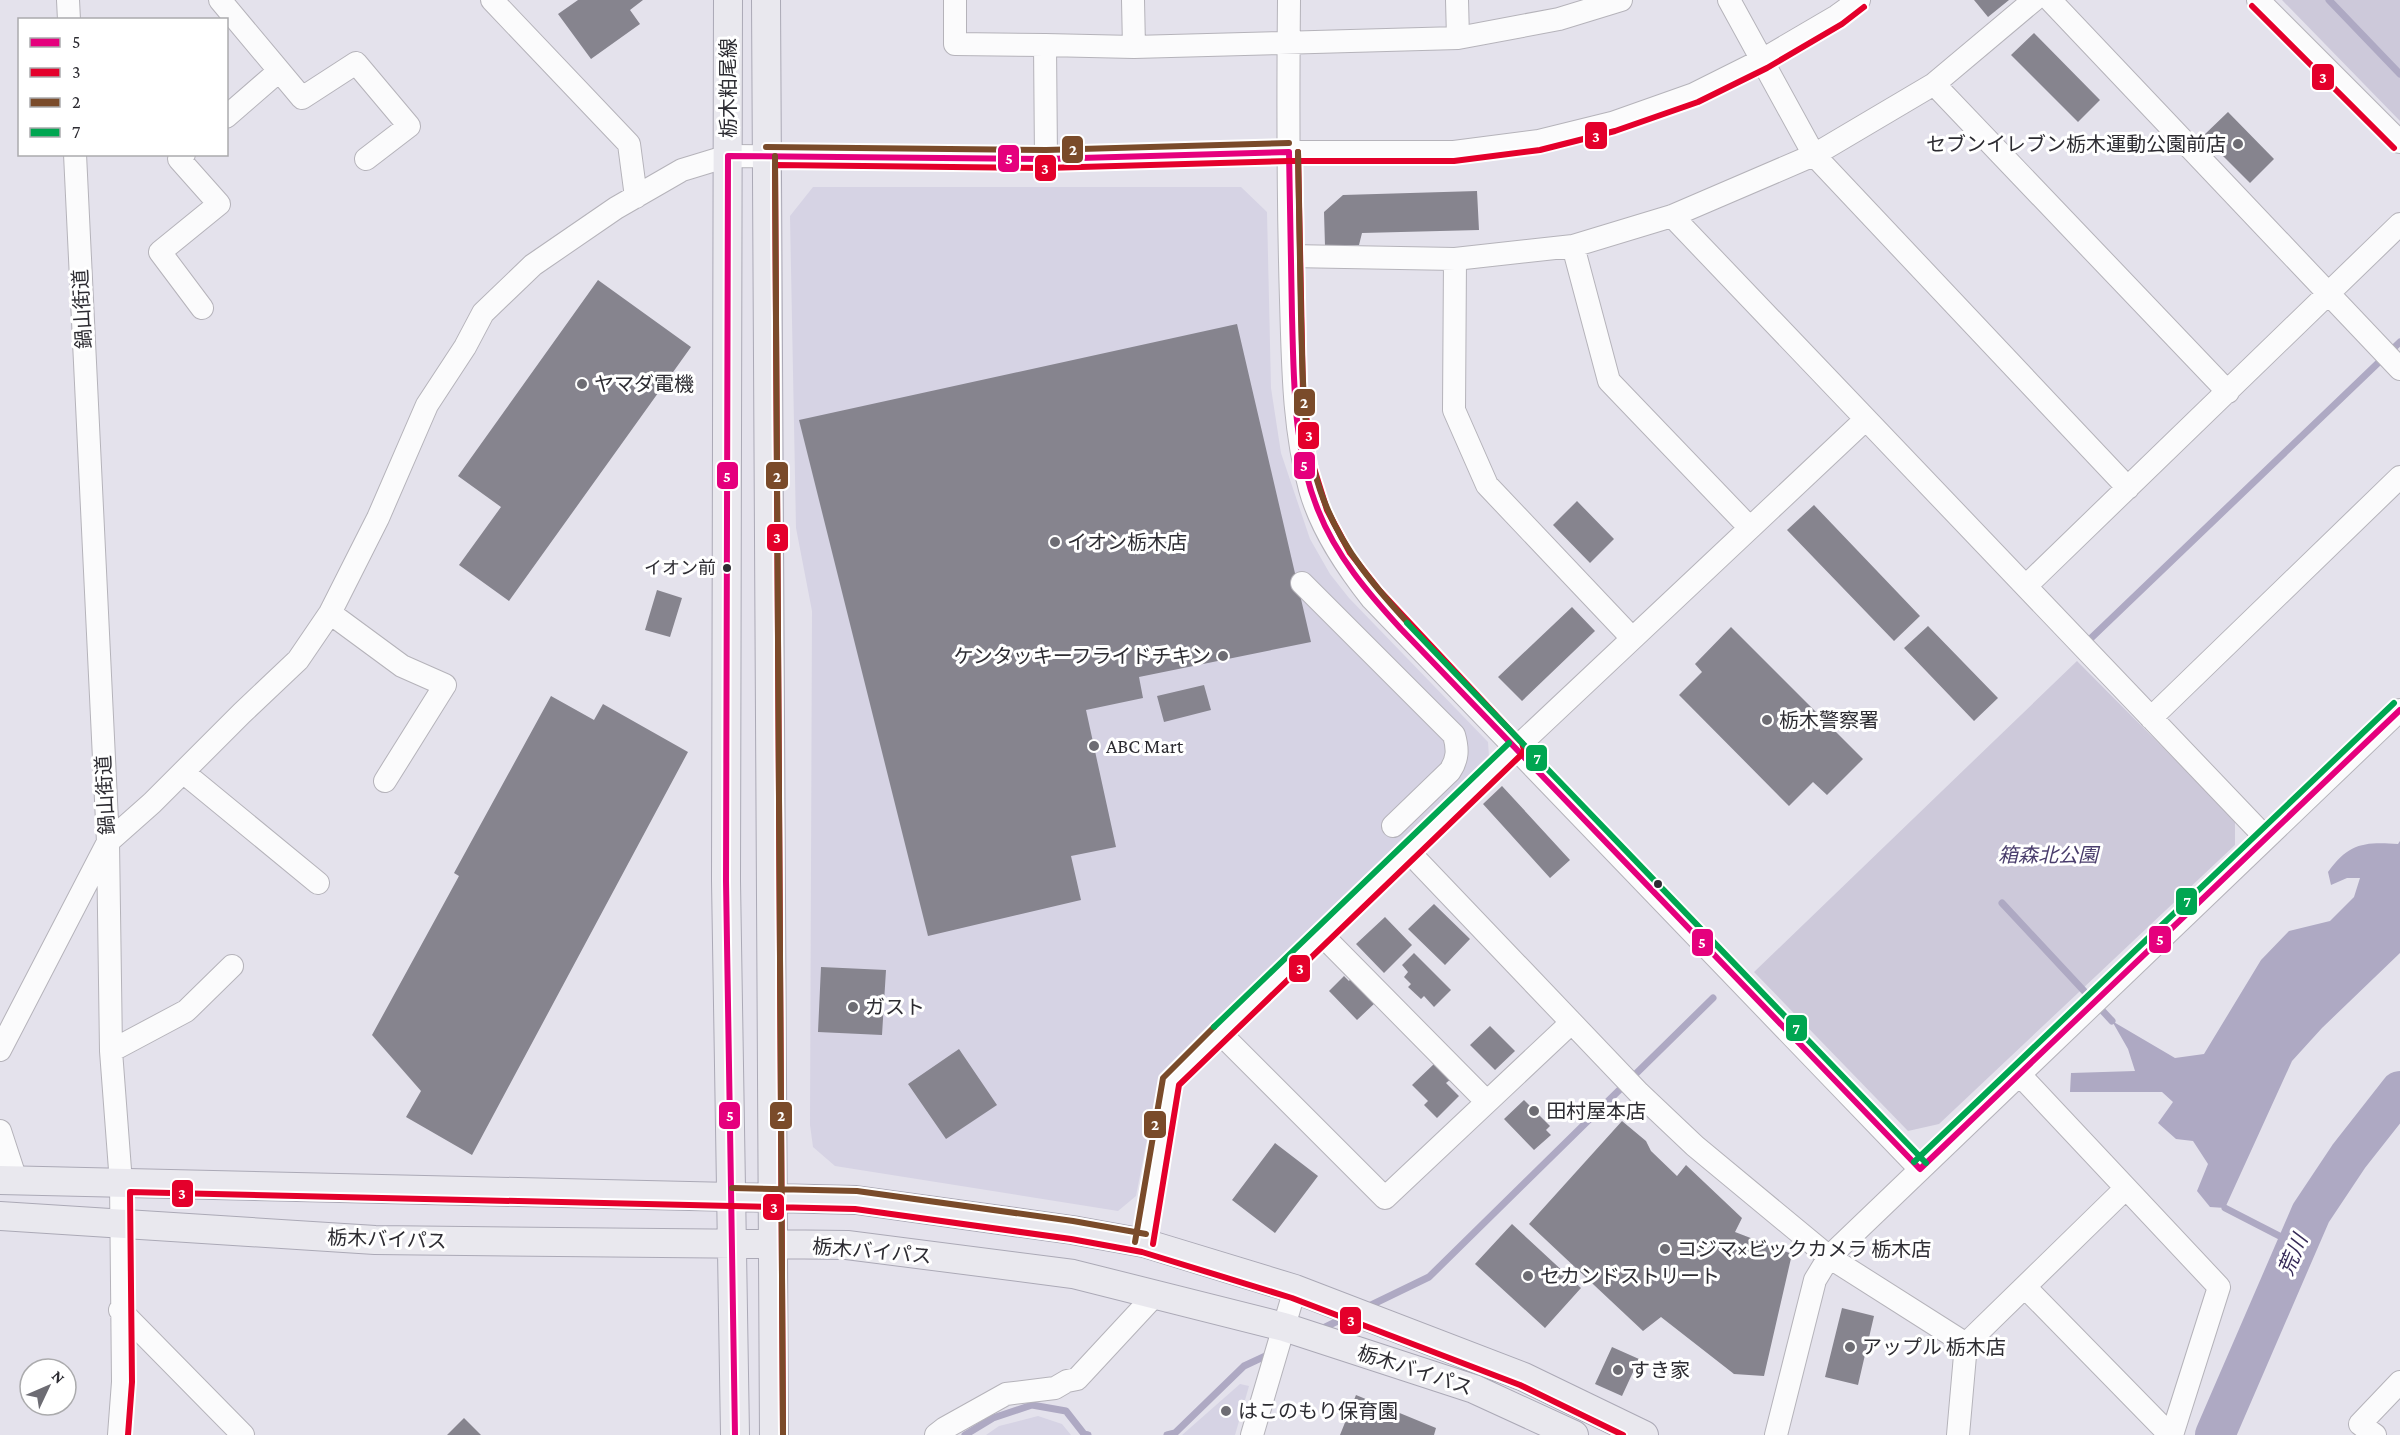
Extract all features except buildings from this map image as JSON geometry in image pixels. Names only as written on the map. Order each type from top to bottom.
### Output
[{"type":"main road","name":"栃木粕尾線","points":[[728,0],[726,881],[735,1435]]},
{"type":"main road","name":"栃木粕尾線","points":[[766,0],[774,1435]]},
{"type":"main road","name":"栃木バイパス","points":[[8,1180],[856,1200],[1072,1230],[1144,1243],[1295,1289],[1524,1377],[1644,1435]]},
{"type":"main road","name":"栃木バイパス","points":[[0,1216],[375,1240],[846,1245],[1074,1274],[1284,1327],[1474,1389],[1574,1435]]},
{"type":"street","points":[[220,0],[302,98],[356,63],[409,126],[366,159]]},
{"type":"street","points":[[492,0],[629,144],[636,197]]},
{"type":"street","points":[[955,0],[955,44],[1134,47],[1458,38],[1559,19],[1621,0]]},
{"type":"street","points":[[1133,0],[1134,47]]},
{"type":"street","points":[[1289,0],[1290,256],[1294,395],[1310,490],[1328,532],[1349,569],[1372,599],[1920,1168]]},
{"type":"street","points":[[1457,0],[1458,38]]},
{"type":"street","points":[[1729,0],[1814,155],[2128,488]]},
{"type":"street","points":[[0,1050],[108,842],[298,660],[330,613],[378,518],[427,405],[465,347],[483,314],[533,266],[636,197],[682,170],[728,156],[1046,159],[1289,152],[1454,152],[1539,141],[1612,123],[1694,94],[1762,60],[1837,16],[1859,0]]},
{"type":"street","points":[[1290,256],[1455,259],[1573,246],[1672,216],[1814,155],[1934,84],[2034,0]]},
{"type":"street","points":[[2050,0],[2400,369]]},
{"type":"street","points":[[2258,0],[2400,142]]},
{"type":"street","points":[[1045,45],[1046,159]]},
{"type":"street","points":[[228,115],[279,71]]},
{"type":"street","points":[[1934,84],[2228,392]]},
{"type":"street","name":"鍋山街道","points":[[75,156],[108,842],[111,1051],[121,1183],[120,1310],[123,1382],[119,1435]]},
{"type":"street","points":[[180,156],[219,204],[160,252],[202,308]]},
{"type":"street","points":[[1672,216],[2266,838]]},
{"type":"street","points":[[2026,586],[2400,224]]},
{"type":"street","points":[[1573,246],[1609,381],[1750,528]]},
{"type":"street","points":[[1455,259],[1454,410],[1487,485],[1632,638]]},
{"type":"street","points":[[1144,1243],[1171,1081],[1515,749],[1866,419]]},
{"type":"street","points":[[2151,718],[2400,477]]},
{"type":"street","points":[[1302,583],[1454,735],[1457,747],[1456,762],[1450,771],[1393,826]]},
{"type":"street","points":[[330,613],[402,666],[445,685],[385,781]]},
{"type":"street","points":[[1776,1435],[1815,1280],[1829,1257],[2400,710]]},
{"type":"street","points":[[183,772],[318,883]]},
{"type":"street","points":[[1409,852],[1639,1093],[1695,1146],[1829,1257],[1966,1344]]},
{"type":"street","points":[[1322,935],[1487,1102]]},
{"type":"street","points":[[111,1051],[186,1011],[232,966]]},
{"type":"street","points":[[1220,1033],[1385,1198],[1571,1023]]},
{"type":"street","points":[[2019,1074],[2218,1287],[2171,1435],[2025,1287]]},
{"type":"street","points":[[0,1131],[8,1180]]},
{"type":"street","points":[[1958,1435],[1966,1344],[2126,1188]]},
{"type":"street","points":[[1252,1435],[1295,1289]]},
{"type":"street","points":[[936,1435],[1006,1394],[1055,1388],[1067,1381],[1077,1379],[1155,1295]]},
{"type":"street","points":[[120,1310],[243,1435]]},
{"type":"street","points":[[2375,1435],[2360,1424],[2400,1382]]},
{"type":"shaded area","points":[[813,187],[1241,187],[1267,212],[1271,388],[1281,453],[1310,539],[1330,574],[1349,598],[1488,742],[1489,757],[1159,1077],[1136,1196],[1118,1211],[835,1166],[813,1147],[810,1125],[812,611],[796,528],[790,216]]},
{"type":"shaded area","points":[[2400,841],[2400,953],[2322,1028],[2292,1061],[2225,1208],[2210,1207],[2197,1191],[2208,1164],[2193,1141],[2176,1139],[2158,1123],[2173,1102],[2162,1092],[2070,1092],[2071,1073],[2135,1071],[2128,1049],[2112,1021],[2175,1058],[2204,1054],[2261,960],[2289,931],[2330,921],[2354,897],[2360,878],[2347,878],[2331,885],[2328,872],[2336,862],[2358,846],[2376,843],[2398,844]]},
{"type":"shaded area","name":"はこのもり保育園","points":[[1240,1384],[1249,1386],[1235,1435],[1182,1435]]},
{"type":"shaded area","points":[[1038,1416],[1062,1424],[1071,1435],[986,1435],[999,1426]]},
{"type":"green space","points":[[2282,0],[2400,0],[2400,121]]},
{"type":"green space","name":"箱森北公園","points":[[2077,661],[2235,820],[2235,845],[1939,1124],[1908,1131],[1754,972]]},
{"type":"waterway","points":[[2329,0],[2400,74]]},
{"type":"waterway","points":[[2087,642],[2400,342]]},
{"type":"waterway","points":[[2002,903],[2112,1021]]},
{"type":"waterway","points":[[1365,1308],[1429,1277],[1713,998]]},
{"type":"waterway","name":"荒川","points":[[2215,1435],[2311,1213],[2349,1156],[2400,1091]]},
{"type":"waterway","points":[[2225,1208],[2297,1245]]},
{"type":"waterway","points":[[1319,1330],[1344,1318]]},
{"type":"waterway","points":[[1167,1435],[1175,1433],[1244,1366],[1272,1353]]},
{"type":"waterway","points":[[965,1435],[993,1418],[1032,1405],[1066,1411],[1084,1434],[1088,1435]]},
{"type":"transit line","name":"3","points":[[2252,6],[2394,148]]},
{"type":"transit line","name":"3","points":[[783,1435],[775,165],[1046,168],[1289,161],[1454,161],[1540,150],[1615,131],[1698,102],[1767,68],[1842,24],[1864,7]]},
{"type":"transit line","name":"2","points":[[766,147],[1046,150],[1289,143]]},
{"type":"transit line","name":"5","points":[[1289,152],[1293,365],[1299,439],[1318,510],[1343,558],[1365,588],[1401,629],[1920,1169]]},
{"type":"transit line","name":"5","points":[[728,156],[1046,159],[1289,152]]},
{"type":"transit line","name":"3","points":[[1153,1244],[1179,1085],[1524,750],[1522,743],[1380,591],[1350,553],[1327,510],[1313,465],[1303,394],[1298,152]]},
{"type":"transit line","name":"2","points":[[1298,152],[1303,389],[1312,462],[1327,508],[1343,540],[1373,583],[1408,623]]},
{"type":"transit line","name":"5","points":[[728,156],[726,881],[735,1435]]},
{"type":"transit line","name":"2","points":[[775,156],[783,1435]]},
{"type":"transit line","name":"7","points":[[1407,623],[1926,1163]]},
{"type":"transit line","name":"7","points":[[1914,1162],[2394,703]]},
{"type":"transit line","name":"5","points":[[1920,1169],[2400,710]]},
{"type":"transit line","name":"7","points":[[1214,1027],[1509,743]]},
{"type":"transit line","name":"2","points":[[1135,1242],[1163,1078],[1214,1027]]},
{"type":"transit line","name":"2","points":[[732,1188],[857,1191],[1073,1221],[1146,1234]]},
{"type":"transit line","name":"3","points":[[128,1435],[132,1382],[130,1192],[855,1209],[1071,1239],[1142,1252],[1292,1298],[1520,1385],[1623,1435]]},
{"type":"place","name":"セブンイレブン栃木運動公園前店","points":[[2238,144]]},
{"type":"place","name":"ヤマダ電機","points":[[582,384]]},
{"type":"place","name":"イオン栃木店","points":[[1055,542]]},
{"type":"place","name":"イオン前","points":[[727,568]]},
{"type":"place","name":"ケンタッキーフライドチキン","points":[[1223,656]]},
{"type":"place","name":"栃木警察署","points":[[1767,720]]},
{"type":"place","name":"ABC Mart","points":[[1094,746]]},
{"type":"place","name":"ガスト","points":[[853,1007]]},
{"type":"place","name":"田村屋本店","points":[[1534,1111]]},
{"type":"place","name":"コジマ×ビックカメラ 栃木店","points":[[1665,1249]]},
{"type":"place","name":"セカンドストリート","points":[[1528,1276]]},
{"type":"place","name":"アップル 栃木店","points":[[1850,1347]]},
{"type":"place","name":"すき家","points":[[1618,1370]]},
{"type":"place","name":"はこのもり保育園","points":[[1226,1411]]}]
